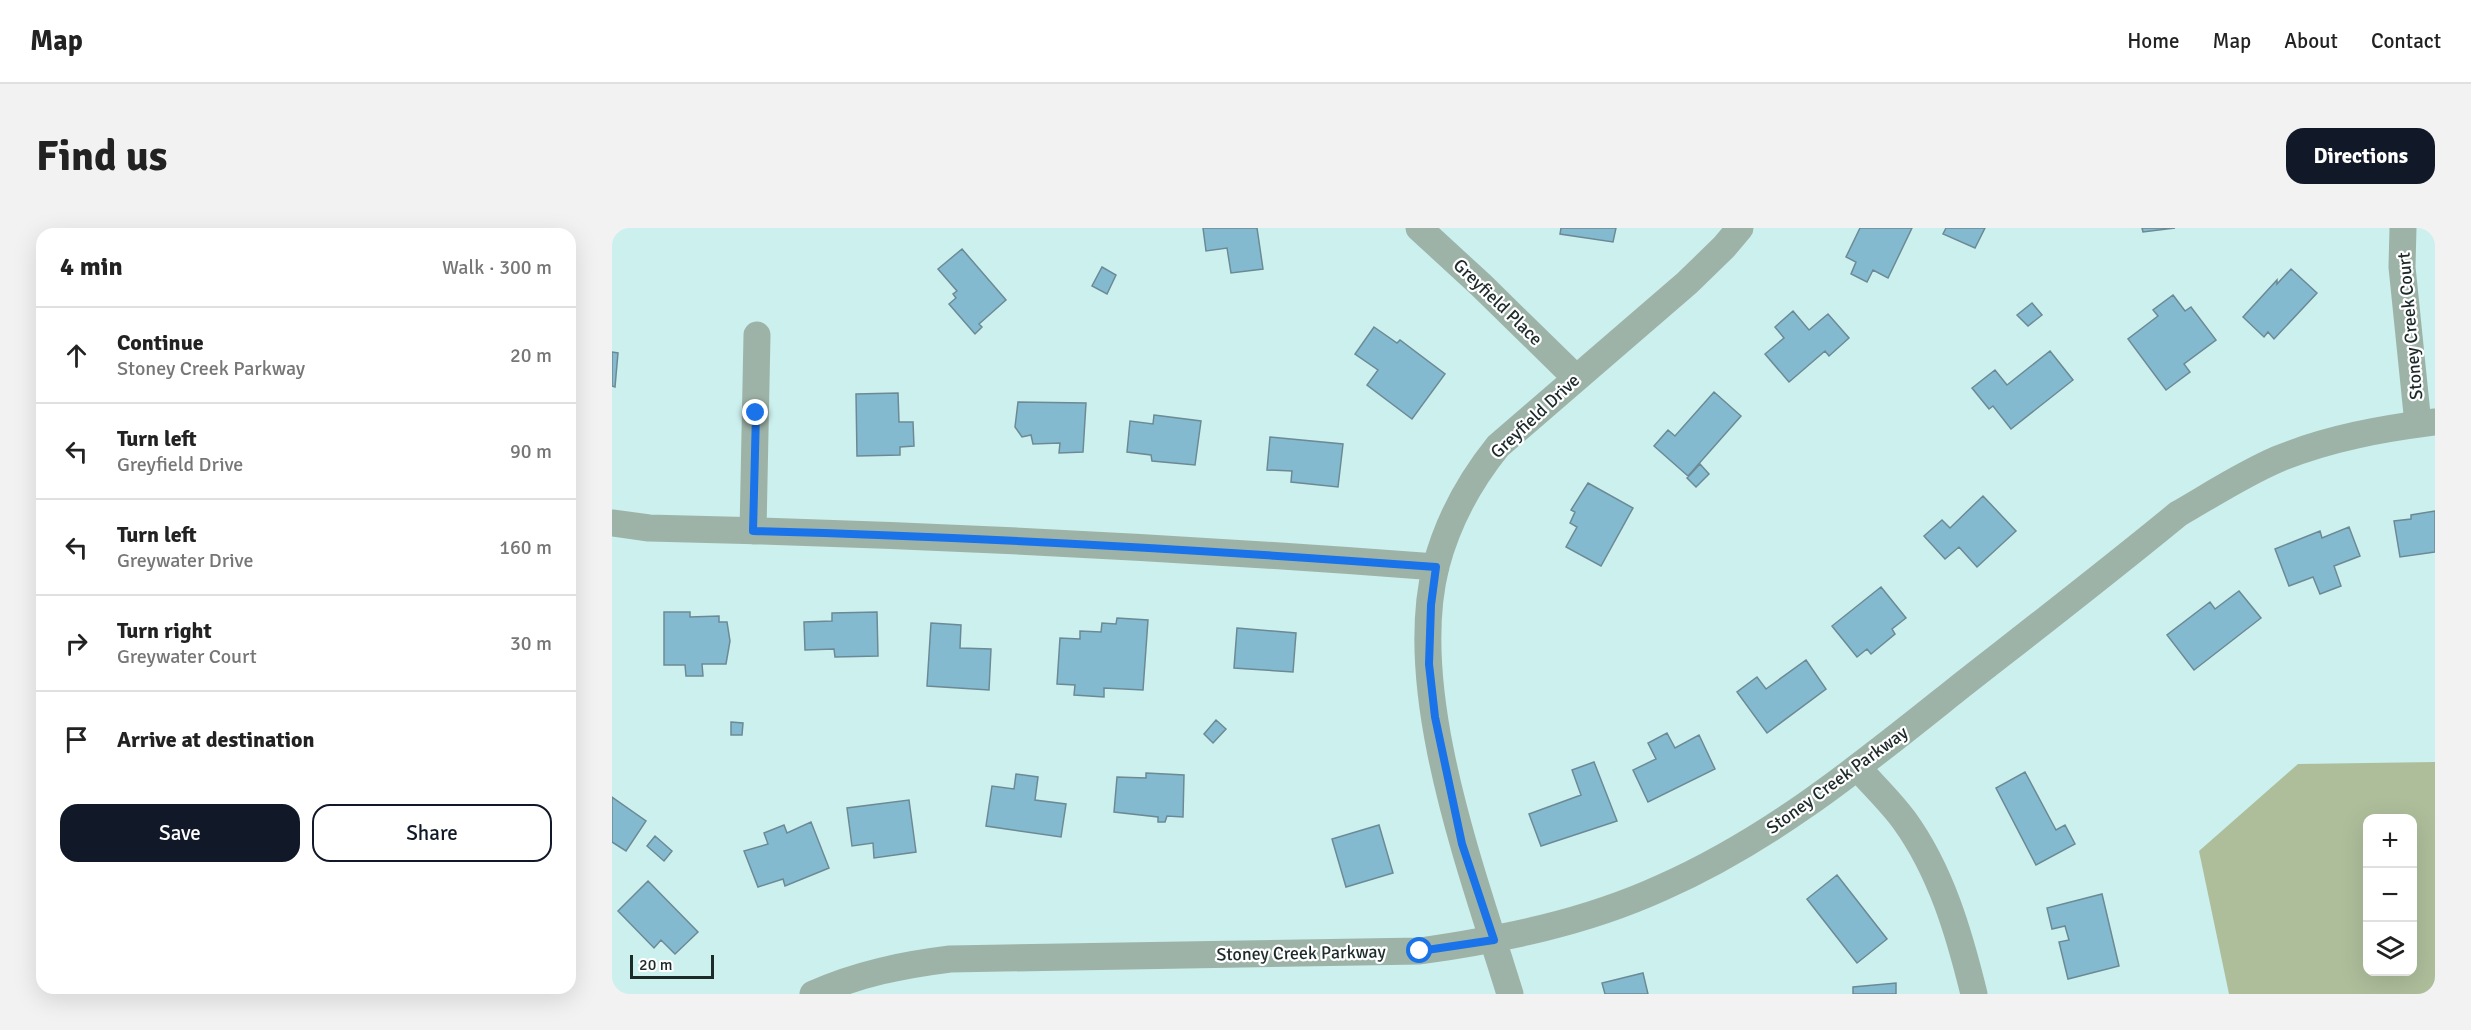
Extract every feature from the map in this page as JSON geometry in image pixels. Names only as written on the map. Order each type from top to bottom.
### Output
[{"type":"street","name":"Greyfield Place","points":[[1419,228],[1576,378]]},
{"type":"street","name":"Greyfield Drive","points":[[1510,994],[1462,844],[1435,717],[1429,664],[1431,605],[1436,567],[1452,517],[1475,475],[1498,446],[1687,283],[1740,228]]},
{"type":"street","name":"Stoney Creek Court","points":[[2403,228],[2402,267],[2427,423]]},
{"type":"street","points":[[753,531],[757,334]]},
{"type":"street","name":"Stoney Creek Parkway","points":[[813,994],[846,980],[897,966],[950,959],[1420,951],[1494,940],[1606,910],[1661,888],[1744,846],[1803,809],[2178,514],[2238,478],[2279,459],[2332,440],[2427,423]]},
{"type":"street","points":[[612,523],[648,528],[1090,543],[1436,567]]},
{"type":"street","points":[[1858,768],[1903,818],[1923,849],[1944,891],[1974,994]]},
{"type":"green space","points":[[2435,762],[2435,994],[2229,994],[2199,851],[2298,764]]},
{"type":"building","points":[[1203,228],[1257,228],[1263,269],[1231,273],[1227,248],[1206,251]]},
{"type":"building","points":[[1561,228],[1616,228],[1613,242],[1560,234]]},
{"type":"building","points":[[1860,228],[1912,228],[1888,278],[1873,270],[1867,282],[1851,274],[1856,262],[1846,257]]},
{"type":"building","points":[[1946,228],[1985,228],[1975,248],[1943,234]]},
{"type":"building","points":[[2142,228],[2175,228],[2143,232]]},
{"type":"building","points":[[962,249],[1006,300],[979,324],[982,327],[975,334],[949,304],[956,298],[953,294],[957,291],[938,269]]},
{"type":"building","points":[[1102,267],[1116,275],[1107,294],[1092,286]]},
{"type":"building","points":[[2291,269],[2317,293],[2274,339],[2268,332],[2264,337],[2243,317],[2277,280],[2277,284]]},
{"type":"building","points":[[2173,295],[2185,311],[2191,307],[2216,340],[2184,364],[2190,372],[2166,390],[2128,339],[2158,316],[2153,310]]},
{"type":"building","points":[[2032,303],[2042,315],[2028,326],[2017,315]]},
{"type":"building","points":[[1793,311],[1809,330],[1828,314],[1849,338],[1829,356],[1825,351],[1789,382],[1765,354],[1784,338],[1775,327]]},
{"type":"building","points":[[1374,327],[1397,343],[1400,340],[1445,374],[1412,419],[1367,385],[1378,370],[1355,354]]},
{"type":"building","points":[[2050,351],[2073,380],[2011,429],[1993,406],[1989,409],[1972,388],[1995,370],[2007,385]]},
{"type":"building","points":[[612,352],[618,353],[615,387],[612,386]]},
{"type":"building","points":[[1714,392],[1741,416],[1688,476],[1654,446],[1668,430],[1675,436]]},
{"type":"building","points":[[898,393],[899,422],[913,422],[914,446],[900,447],[900,455],[857,456],[856,394]]},
{"type":"building","points":[[1018,402],[1086,403],[1083,452],[1059,453],[1060,443],[1033,444],[1031,435],[1022,437],[1015,427]]},
{"type":"building","points":[[1154,415],[1201,421],[1195,465],[1152,461],[1151,455],[1127,452],[1130,421],[1153,424]]},
{"type":"building","points":[[1270,437],[1343,444],[1338,487],[1291,482],[1292,471],[1267,470]]},
{"type":"building","points":[[1700,464],[1709,474],[1696,487],[1687,478]]},
{"type":"building","points":[[1588,483],[1633,508],[1601,566],[1566,547],[1577,527],[1570,523],[1575,512],[1571,510]]},
{"type":"building","points":[[1983,496],[2016,531],[1977,567],[1959,547],[1945,559],[1924,536],[1942,520],[1950,528]]},
{"type":"building","points":[[2435,511],[2435,552],[2400,557],[2394,521],[2411,519],[2411,515]]},
{"type":"building","points":[[2349,527],[2360,556],[2334,566],[2341,586],[2320,594],[2313,577],[2289,586],[2275,549],[2320,531],[2322,538]]},
{"type":"building","points":[[1881,587],[1906,618],[1892,629],[1895,634],[1871,654],[1867,649],[1857,657],[1832,626]]},
{"type":"building","points":[[2239,591],[2261,618],[2194,670],[2167,635],[2210,602],[2215,609]]},
{"type":"building","points":[[664,612],[690,612],[690,617],[719,616],[719,622],[727,622],[730,641],[726,664],[702,664],[703,676],[686,676],[685,665],[664,665]]},
{"type":"building","points":[[877,612],[878,656],[835,657],[834,649],[805,650],[804,622],[832,621],[832,613]]},
{"type":"building","points":[[1117,618],[1148,620],[1143,690],[1104,688],[1104,697],[1074,695],[1075,685],[1057,684],[1060,638],[1080,639],[1080,631],[1101,632],[1102,623],[1116,624]]},
{"type":"building","points":[[931,623],[961,625],[960,648],[991,649],[989,690],[927,686]]},
{"type":"building","points":[[1237,628],[1296,633],[1293,672],[1234,668]]},
{"type":"building","points":[[1806,660],[1826,689],[1767,733],[1737,692],[1757,677],[1766,689]]},
{"type":"building","points":[[1216,720],[1226,729],[1213,743],[1204,734]]},
{"type":"building","points":[[731,722],[743,723],[742,735],[731,735]]},
{"type":"building","points":[[1667,733],[1675,748],[1699,735],[1715,769],[1648,802],[1633,770],[1656,759],[1648,743]]},
{"type":"building","points":[[1594,762],[1617,821],[1541,846],[1529,814],[1581,795],[1572,770]]},
{"type":"building","points":[[2025,772],[2056,830],[2065,825],[2075,844],[2036,865],[1996,788]]},
{"type":"building","points":[[1146,773],[1184,775],[1183,817],[1167,816],[1165,822],[1158,822],[1158,817],[1114,812],[1117,777],[1146,778]]},
{"type":"building","points":[[1016,774],[1038,777],[1035,800],[1066,804],[1061,837],[986,826],[992,786],[1014,789]]},
{"type":"building","points":[[612,797],[646,821],[626,851],[612,842]]},
{"type":"building","points":[[909,800],[916,852],[874,858],[873,843],[852,846],[847,808]]},
{"type":"building","points":[[811,822],[829,868],[785,886],[783,879],[758,887],[744,851],[768,844],[764,833],[784,825],[787,833]]},
{"type":"building","points":[[1379,825],[1393,873],[1346,887],[1332,839]]},
{"type":"building","points":[[655,836],[672,851],[664,861],[647,846]]},
{"type":"building","points":[[1837,875],[1887,939],[1857,963],[1807,899]]},
{"type":"building","points":[[648,881],[698,932],[675,954],[661,940],[654,948],[618,911]]},
{"type":"building","points":[[2102,894],[2119,966],[2068,979],[2059,942],[2069,940],[2065,926],[2052,929],[2047,908]]},
{"type":"building","points":[[1643,973],[1648,994],[1605,994],[1602,983]]},
{"type":"building","points":[[1896,983],[1896,994],[1853,994],[1853,987]]},
{"type":"route","points":[[756,413],[753,531],[932,535],[1195,549],[1436,567],[1431,605],[1429,664],[1435,717],[1462,844],[1494,940],[1420,951]]}]
